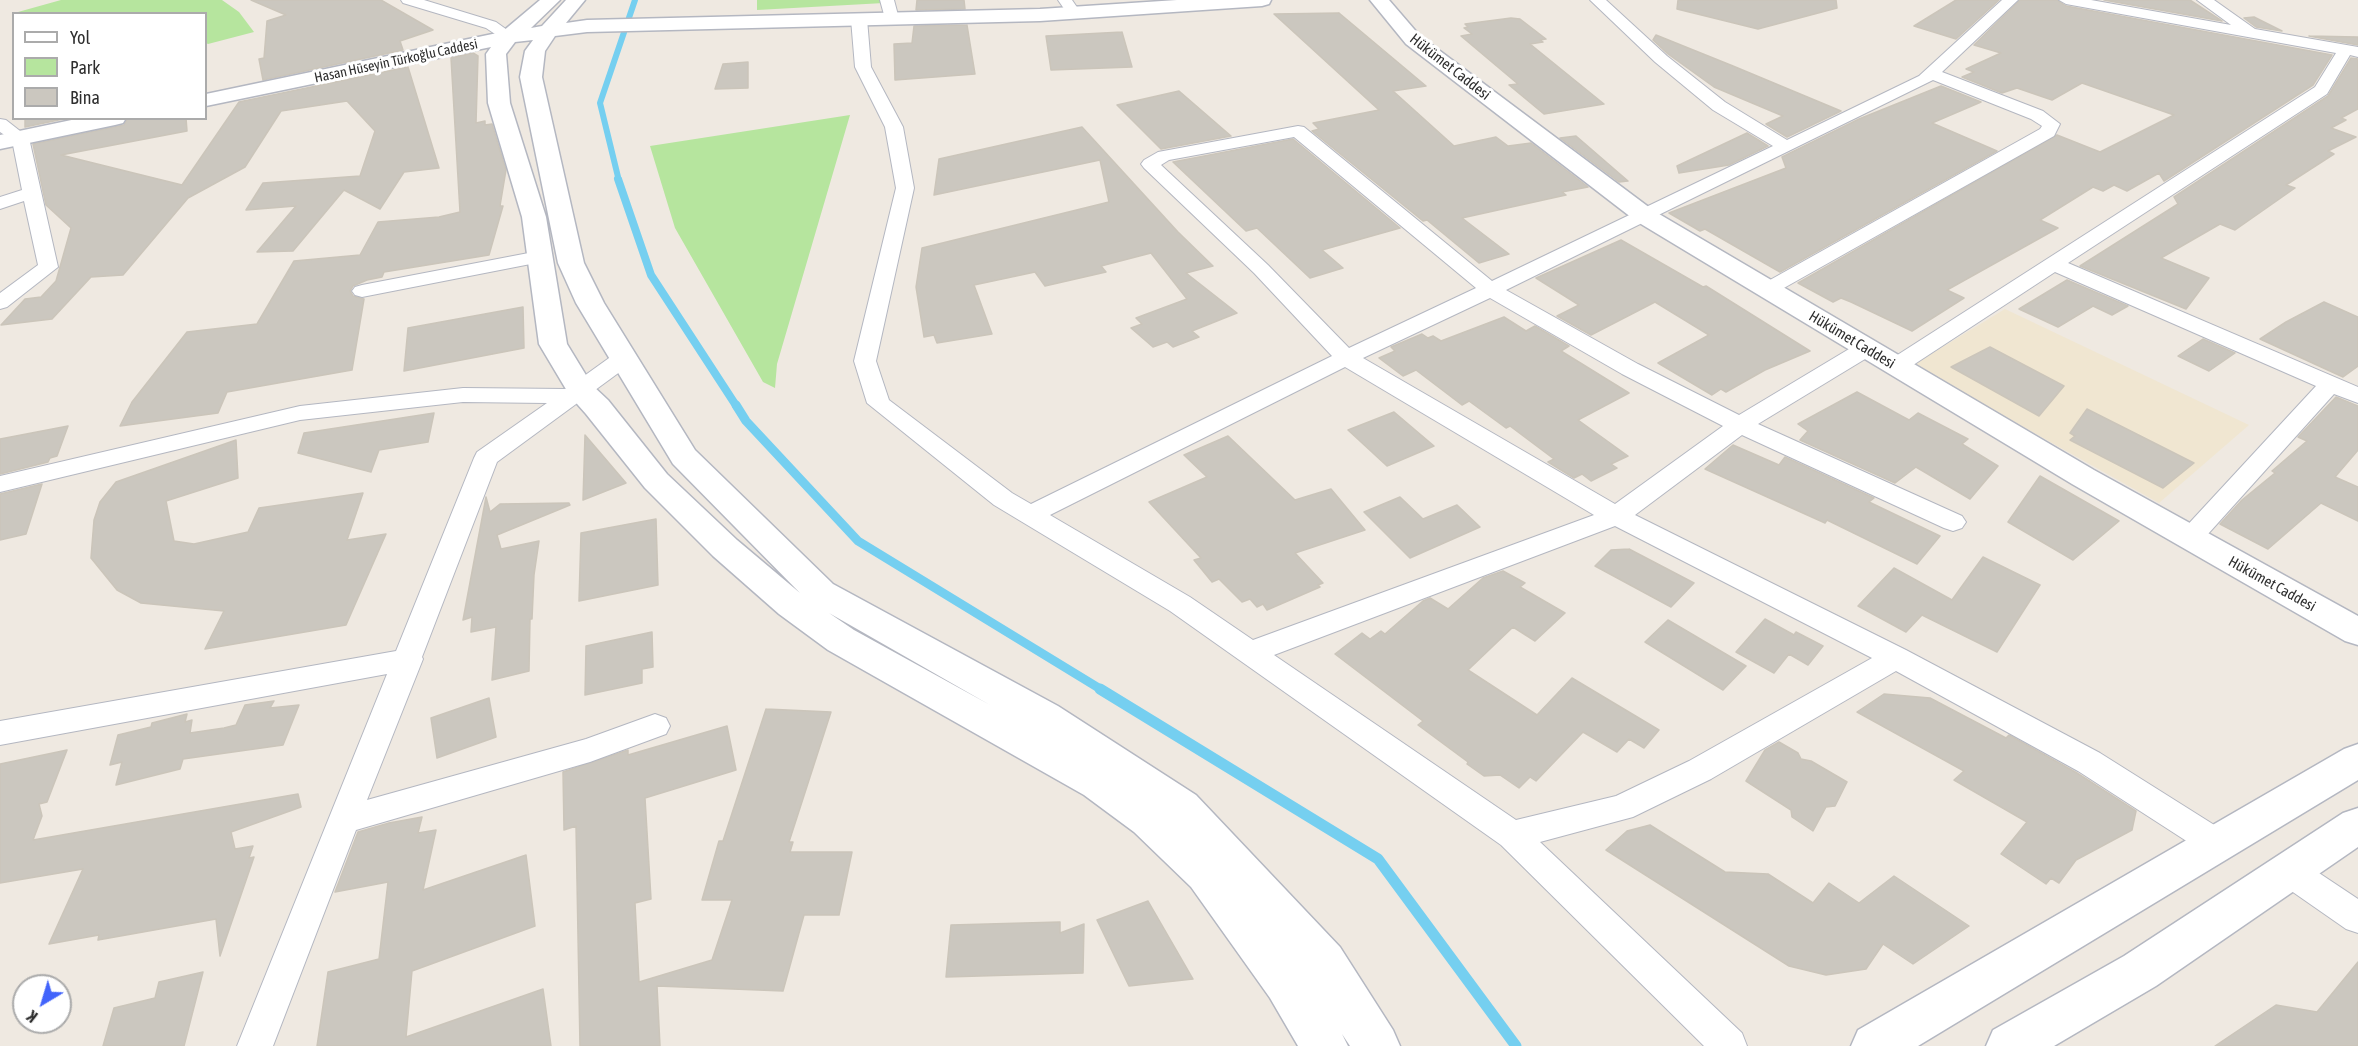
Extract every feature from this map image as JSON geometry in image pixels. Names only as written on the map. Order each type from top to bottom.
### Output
[{"type":"street","points":[[408,0],[491,25],[508,38]]},
{"type":"street","points":[[576,0],[508,38],[496,54],[499,103],[534,217],[553,344],[576,393],[597,407],[656,481],[725,548],[791,605],[841,640],[1098,783],[1148,820],[1206,874],[1286,983],[1324,1046]]},
{"type":"street","name":"Hasan Hüseyin Türkoğlu Caddesi","points":[[207,100],[508,38],[549,16],[587,26],[859,19],[889,9],[1070,7],[1262,0]]},
{"type":"street","name":"Hükümet Caddesi","points":[[1379,0],[1413,40],[1645,216],[2083,477],[2358,632]]},
{"type":"street","points":[[1597,0],[1661,59],[1719,106],[1787,147]]},
{"type":"street","points":[[1030,515],[1346,357],[1645,216],[1925,79],[2011,0]]},
{"type":"street","points":[[1896,366],[2321,90],[2352,51],[2066,0]]},
{"type":"street","points":[[2204,0],[2254,34]]},
{"type":"street","points":[[549,16],[535,51],[531,77],[571,263],[590,303],[684,457],[821,593],[1044,717],[1182,807],[1324,962],[1376,1046]]},
{"type":"street","points":[[859,19],[863,67],[894,127],[905,188],[865,361],[879,403],[1003,499],[1180,604],[1512,836],[1729,1046]]},
{"type":"street","points":[[1768,290],[2048,132],[2051,124],[2037,115],[1931,74]]},
{"type":"street","points":[[10,140],[105,120]]},
{"type":"street","points":[[0,124],[10,140],[31,194],[48,267],[0,303]]},
{"type":"street","points":[[1953,522],[1740,425],[1630,369],[1490,289],[1298,131],[1164,156],[1150,164],[1261,269],[1346,357],[1616,516],[1896,658],[2089,762],[2216,843]]},
{"type":"street","points":[[0,203],[31,194]]},
{"type":"street","points":[[362,291],[539,257]]},
{"type":"street","points":[[2053,264],[2358,396]]},
{"type":"street","points":[[1249,653],[1616,516],[1740,425],[1867,348]]},
{"type":"street","points":[[255,1046],[409,659],[486,458],[624,358]]},
{"type":"street","points":[[2190,538],[2330,384]]},
{"type":"street","points":[[0,484],[300,413],[463,395],[576,393]]},
{"type":"street","points":[[1512,836],[1622,808],[1700,770],[1896,658]]},
{"type":"street","points":[[0,733],[409,659]]},
{"type":"street","points":[[344,820],[590,750],[655,726]]},
{"type":"street","points":[[1875,1046],[2358,760]]},
{"type":"street","points":[[2010,1046],[2139,971],[2358,825]]},
{"type":"street","points":[[2289,871],[2358,918]]},
{"type":"shaded area","points":[[2005,309],[2249,425],[2159,503],[1913,365]]},
{"type":"green space","points":[[61,0],[222,0],[239,12],[254,32],[208,44],[207,12],[18,12]]},
{"type":"green space","points":[[757,0],[883,0],[884,3],[757,10]]},
{"type":"green space","points":[[850,115],[777,364],[775,388],[763,382],[675,228],[650,146]]},
{"type":"building","points":[[251,0],[381,0],[433,30],[400,41],[403,50],[263,80],[259,59],[264,58],[267,21],[286,15]]},
{"type":"building","points":[[917,0],[964,0],[965,9],[916,10]]},
{"type":"building","points":[[1678,0],[1836,0],[1837,8],[1758,29],[1677,9]]},
{"type":"building","points":[[1956,0],[1999,0],[1956,39],[1914,26]]},
{"type":"building","points":[[2020,0],[2057,0],[2066,6],[2332,55],[2313,85],[2164,181],[2159,173],[2127,191],[2114,185],[2103,191],[2093,187],[2040,220],[2058,228],[1947,290],[1964,298],[1912,331],[1841,298],[1833,302],[1798,283],[2057,135],[2100,152],[2174,115],[2082,83],[2052,100],[2017,88],[2002,93],[1962,77],[1974,72],[1966,69],[2001,53],[1974,45]]},
{"type":"building","points":[[2104,0],[2190,0],[2222,21]]},
{"type":"building","points":[[1339,13],[1426,86],[1393,91],[1454,146],[1496,137],[1508,146],[1531,143],[1588,187],[1562,192],[1566,195],[1462,218],[1509,254],[1479,263],[1312,131],[1319,129],[1313,123],[1379,110],[1274,14]]},
{"type":"building","points":[[2254,17],[2282,31],[2256,27],[2244,18]]},
{"type":"building","points":[[1511,18],[1520,19],[1546,39],[1540,40],[1543,42],[1530,44],[1604,104],[1544,114],[1509,85],[1518,84],[1461,36],[1472,34],[1464,28],[1468,27],[1465,24]]},
{"type":"building","points":[[967,25],[975,74],[895,80],[894,44],[912,43],[914,26]]},
{"type":"building","points":[[1122,32],[1132,67],[1051,70],[1046,36]]},
{"type":"building","points":[[1656,35],[1841,111],[1787,137],[1766,124],[1783,116],[1714,87],[1668,54],[1653,40]]},
{"type":"building","points":[[2309,36],[2358,37],[2358,45]]},
{"type":"building","points":[[473,53],[478,56],[476,123],[485,121],[485,125],[492,124],[506,170],[500,206],[503,206],[489,255],[384,272],[382,277],[353,286],[350,291],[353,296],[364,299],[352,370],[227,392],[218,413],[120,426],[132,402],[187,332],[257,324],[294,261],[360,255],[378,222],[439,217],[460,212],[451,58]]},
{"type":"building","points":[[2351,58],[2358,59],[2358,109],[2341,118],[2346,120],[2331,128],[2356,137],[2328,151],[2334,154],[2286,185],[2295,188],[2235,230],[2220,224],[2161,258],[2209,278],[2186,309],[2080,266],[2178,204],[2174,197],[2328,96]]},
{"type":"building","points":[[748,62],[748,88],[715,89],[723,64]]},
{"type":"building","points":[[408,67],[439,168],[404,172],[380,209],[344,190],[293,251],[257,252],[296,206],[246,210],[263,183],[360,176],[375,131],[347,101],[281,111],[245,167],[188,198],[123,275],[91,277],[52,319],[1,325],[25,299],[41,297],[56,281],[71,228],[46,205],[33,144],[124,125],[127,120],[186,120],[187,131],[61,155],[182,185],[239,102]]},
{"type":"building","points":[[1941,86],[1981,102],[1932,123],[1997,151],[1780,272],[1705,229],[1700,231],[1669,213],[1786,168],[1782,157],[1859,119]]},
{"type":"building","points":[[1179,91],[1231,136],[1161,149],[1117,105]]},
{"type":"building","points":[[25,120],[58,120],[25,127]]},
{"type":"building","points":[[1082,127],[1178,232],[1213,266],[1186,273],[1237,313],[1192,331],[1199,337],[1173,347],[1167,342],[1153,347],[1131,328],[1142,324],[1136,318],[1187,299],[1151,253],[1101,266],[1106,272],[1045,286],[1035,272],[974,285],[992,334],[937,343],[934,335],[924,337],[916,287],[922,248],[1109,202],[1100,160],[934,195],[939,159]]},
{"type":"building","points":[[1747,133],[1768,146],[1729,165],[1679,173],[1677,166]]},
{"type":"building","points":[[1576,136],[1628,181],[1619,182],[1560,138]]},
{"type":"building","points":[[1293,139],[1400,228],[1322,250],[1343,268],[1310,278],[1257,228],[1246,231],[1173,162]]},
{"type":"building","points":[[1621,240],[1703,287],[1706,286],[1810,351],[1765,370],[1726,392],[1721,389],[1712,395],[1658,363],[1709,335],[1655,302],[1591,335],[1557,316],[1579,305],[1536,278]]},
{"type":"building","points":[[2067,280],[2128,306],[2112,315],[2093,306],[2058,327],[2019,309]]},
{"type":"building","points":[[2324,302],[2358,317],[2358,366],[2343,377],[2260,339]]},
{"type":"building","points":[[523,307],[524,348],[404,371],[408,328]]},
{"type":"building","points":[[1504,317],[1526,331],[1535,326],[1569,346],[1561,351],[1629,393],[1578,420],[1628,456],[1611,464],[1617,468],[1591,481],[1582,474],[1574,478],[1548,462],[1554,459],[1510,426],[1506,428],[1469,401],[1462,405],[1416,370],[1403,376],[1379,358],[1395,351],[1391,347],[1422,334],[1428,338],[1433,336],[1441,341]]},
{"type":"building","points":[[2203,339],[2235,353],[2209,371],[2178,356]]},
{"type":"building","points":[[1990,347],[2064,386],[2039,416],[1951,367]]},
{"type":"building","points":[[1857,392],[1909,420],[1918,413],[1968,439],[1962,444],[1998,466],[1970,499],[1916,467],[1895,483],[1800,440],[1808,431],[1798,424]]},
{"type":"building","points":[[2336,397],[2358,406],[2358,450],[2335,477],[2358,487],[2358,521],[2321,503],[2268,549],[2220,524],[2242,500],[2275,473],[2272,471],[2307,441],[2298,437]]},
{"type":"building","points":[[2087,409],[2194,463],[2163,488],[2070,440],[2075,436],[2070,433]]},
{"type":"building","points":[[1394,412],[1434,446],[1387,466],[1348,430]]},
{"type":"building","points":[[434,413],[428,442],[379,450],[371,472],[298,453],[304,433]]},
{"type":"building","points":[[68,426],[57,456],[50,458],[48,462],[0,474],[0,439]]},
{"type":"building","points":[[585,435],[626,483],[583,500]]},
{"type":"building","points":[[1228,436],[1295,500],[1331,489],[1365,530],[1295,553],[1323,583],[1318,585],[1320,587],[1267,610],[1263,604],[1257,607],[1250,599],[1242,602],[1219,579],[1212,582],[1194,560],[1201,558],[1149,502],[1207,477],[1184,455]]},
{"type":"building","points":[[236,440],[238,478],[166,501],[174,541],[194,544],[248,532],[259,508],[363,493],[347,540],[386,534],[346,625],[205,649],[224,611],[141,603],[117,590],[91,558],[94,520],[100,502],[116,482]]},
{"type":"building","points":[[1733,445],[1779,465],[1785,457],[1874,498],[1869,502],[1940,536],[1917,564],[1827,520],[1825,523],[1705,469]]},
{"type":"building","points":[[2040,476],[2119,521],[2073,560],[2008,522]]},
{"type":"building","points":[[42,484],[26,534],[0,540],[0,494]]},
{"type":"building","points":[[486,497],[490,512],[500,504],[569,503],[570,505],[497,535],[501,549],[539,541],[534,575],[532,619],[530,619],[529,671],[492,680],[496,627],[471,632],[472,617],[463,620]]},
{"type":"building","points":[[1400,497],[1423,519],[1457,505],[1480,527],[1410,558],[1364,512]]},
{"type":"building","points":[[656,519],[658,585],[579,601],[581,533]]},
{"type":"building","points":[[1629,549],[1694,583],[1671,607],[1595,566],[1611,550]]},
{"type":"building","points":[[1983,557],[2040,585],[1997,652],[1922,615],[1906,632],[1858,606],[1894,568],[1952,600]]},
{"type":"building","points":[[1503,571],[1525,583],[1520,587],[1565,613],[1535,641],[1513,627],[1468,670],[1537,715],[1572,678],[1659,730],[1644,748],[1629,739],[1617,752],[1583,732],[1536,781],[1530,777],[1519,788],[1500,775],[1484,776],[1467,764],[1468,762],[1418,725],[1423,721],[1335,654],[1362,633],[1370,639],[1381,631],[1385,634],[1423,601],[1430,598],[1448,609],[1483,578]]},
{"type":"building","points":[[1765,619],[1794,635],[1796,632],[1823,646],[1808,665],[1789,654],[1774,673],[1736,652]]},
{"type":"building","points":[[1668,620],[1746,666],[1723,690],[1645,642]]},
{"type":"building","points":[[652,632],[653,667],[642,669],[642,683],[585,695],[586,646]]},
{"type":"building","points":[[1884,694],[1930,698],[2006,738],[2009,735],[2077,773],[2136,811],[2132,830],[2076,860],[2059,883],[2051,878],[2046,884],[2001,854],[2027,822],[1954,780],[1964,771],[1857,712]]},
{"type":"building","points":[[489,698],[496,737],[437,758],[431,718]]},
{"type":"building","points":[[274,701],[270,708],[299,705],[283,745],[183,759],[180,769],[116,785],[122,762],[110,765],[118,735],[151,727],[152,723],[187,714],[185,722],[192,720],[190,733],[224,728],[236,725],[245,705]]},
{"type":"building","points":[[766,709],[831,712],[789,842],[793,842],[790,852],[852,852],[839,915],[804,915],[783,991],[657,986],[660,1046],[580,1046],[576,826],[564,830],[563,772],[628,750],[628,755],[727,726],[736,770],[645,798],[651,899],[635,903],[639,982],[712,960],[732,900],[702,900],[719,841],[723,841]]},
{"type":"building","points":[[1779,742],[1798,753],[1801,759],[1811,761],[1847,782],[1835,806],[1826,807],[1813,831],[1792,817],[1791,810],[1746,781],[1765,750]]},
{"type":"building","points":[[67,750],[47,802],[39,804],[42,816],[33,840],[298,794],[301,807],[231,832],[235,849],[253,846],[249,858],[254,857],[220,956],[216,919],[98,940],[99,935],[49,944],[83,869],[0,883],[0,764]]},
{"type":"building","points":[[422,817],[418,833],[436,830],[423,890],[526,855],[535,926],[412,971],[406,1037],[543,989],[551,1046],[317,1046],[328,972],[379,959],[388,882],[335,892],[358,832]]},
{"type":"building","points":[[1650,825],[1725,872],[1768,874],[1813,903],[1829,883],[1859,903],[1894,876],[1969,926],[1913,964],[1883,944],[1866,969],[1826,975],[1789,966],[1606,850],[1627,831]]},
{"type":"building","points":[[1148,901],[1193,979],[1129,986],[1097,920]]},
{"type":"building","points":[[1060,922],[1060,933],[1084,924],[1083,973],[946,977],[951,925]]},
{"type":"building","points":[[2358,962],[2358,1046],[2215,1046],[2276,1005],[2317,1012]]},
{"type":"building","points":[[203,972],[184,1046],[103,1046],[114,1008],[155,998],[159,982]]},
{"type":"waterway","points":[[619,181],[600,103],[635,0]]},
{"type":"waterway","points":[[618,179],[651,275],[737,407]]},
{"type":"waterway","points":[[736,405],[746,421],[858,541],[1102,690]]},
{"type":"waterway","points":[[1100,689],[1378,859],[1516,1046]]}]
